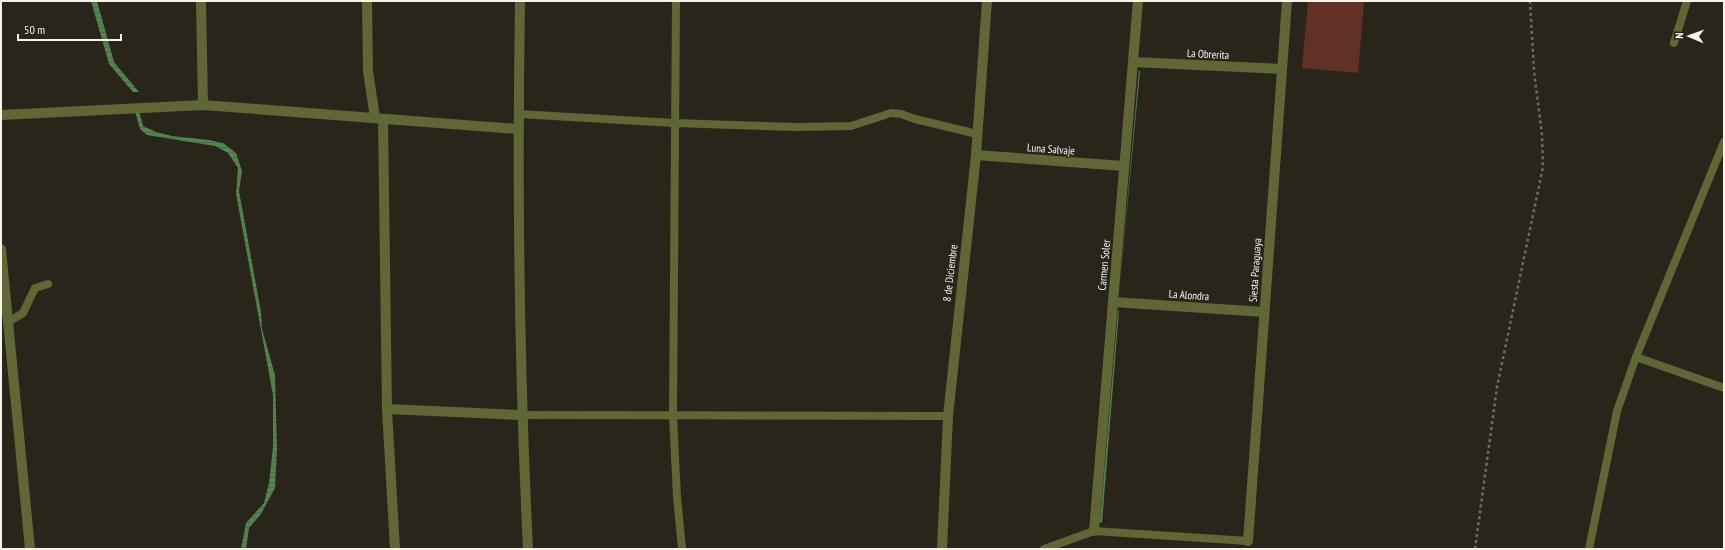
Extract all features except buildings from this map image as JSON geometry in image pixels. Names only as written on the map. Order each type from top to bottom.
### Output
[{"type":"street","points":[[201,1],[203,105]]},
{"type":"street","points":[[366,1],[368,71],[379,118],[387,409],[395,549]]},
{"type":"street","points":[[520,1],[518,129],[521,415],[528,549]]},
{"type":"street","name":"8 de Diciembre","points":[[942,549],[948,416],[976,155],[987,1]]},
{"type":"street","name":"Carmen Soler","points":[[1094,531],[1138,1]]},
{"type":"street","name":"Siesta Paraguaya","points":[[1248,541],[1287,1]]},
{"type":"street","name":"La Obrerita","points":[[1133,62],[1282,70]]},
{"type":"street","points":[[1,114],[203,105],[518,129]]},
{"type":"street","name":"Luna Salvaje","points":[[976,155],[1124,166]]},
{"type":"street","points":[[1,249],[30,549]]},
{"type":"street","name":"La Alondra","points":[[1113,302],[1264,312]]},
{"type":"street","points":[[387,409],[521,415]]},
{"type":"lane","points":[[676,1],[673,415],[677,497],[682,549]]},
{"type":"lane","points":[[1674,43],[1687,1]]},
{"type":"lane","points":[[518,114],[674,123],[796,127],[851,126],[891,113],[901,114],[930,123],[977,134]]},
{"type":"lane","points":[[1589,549],[1617,411],[1636,357],[1724,142]]},
{"type":"lane","points":[[8,322],[23,313],[36,288],[48,284]]},
{"type":"lane","points":[[1636,357],[1724,388]]},
{"type":"lane","points":[[521,415],[948,416]]},
{"type":"lane","points":[[1044,549],[1094,531],[1248,541]]},
{"type":"path","points":[[1475,549],[1497,387],[1543,167],[1542,135],[1534,71],[1530,1]]},
{"type":"shaded area","points":[[91,1],[97,1],[114,62],[139,92],[133,92],[109,64]]},
{"type":"shaded area","points":[[1308,1],[1364,1],[1358,73],[1302,68]]},
{"type":"shaded area","points":[[1139,70],[1140,71],[1119,295]]},
{"type":"shaded area","points":[[135,111],[139,111],[143,126],[156,132],[172,136],[223,143],[236,153],[242,171],[239,191],[261,312],[262,329],[275,375],[277,449],[275,488],[261,514],[249,528],[246,549],[241,549],[246,523],[264,503],[269,483],[273,447],[273,395],[236,194],[238,168],[228,153],[215,146],[147,135],[140,129]]},
{"type":"shaded area","points":[[1118,310],[1119,311],[1102,523],[1100,522]]}]
